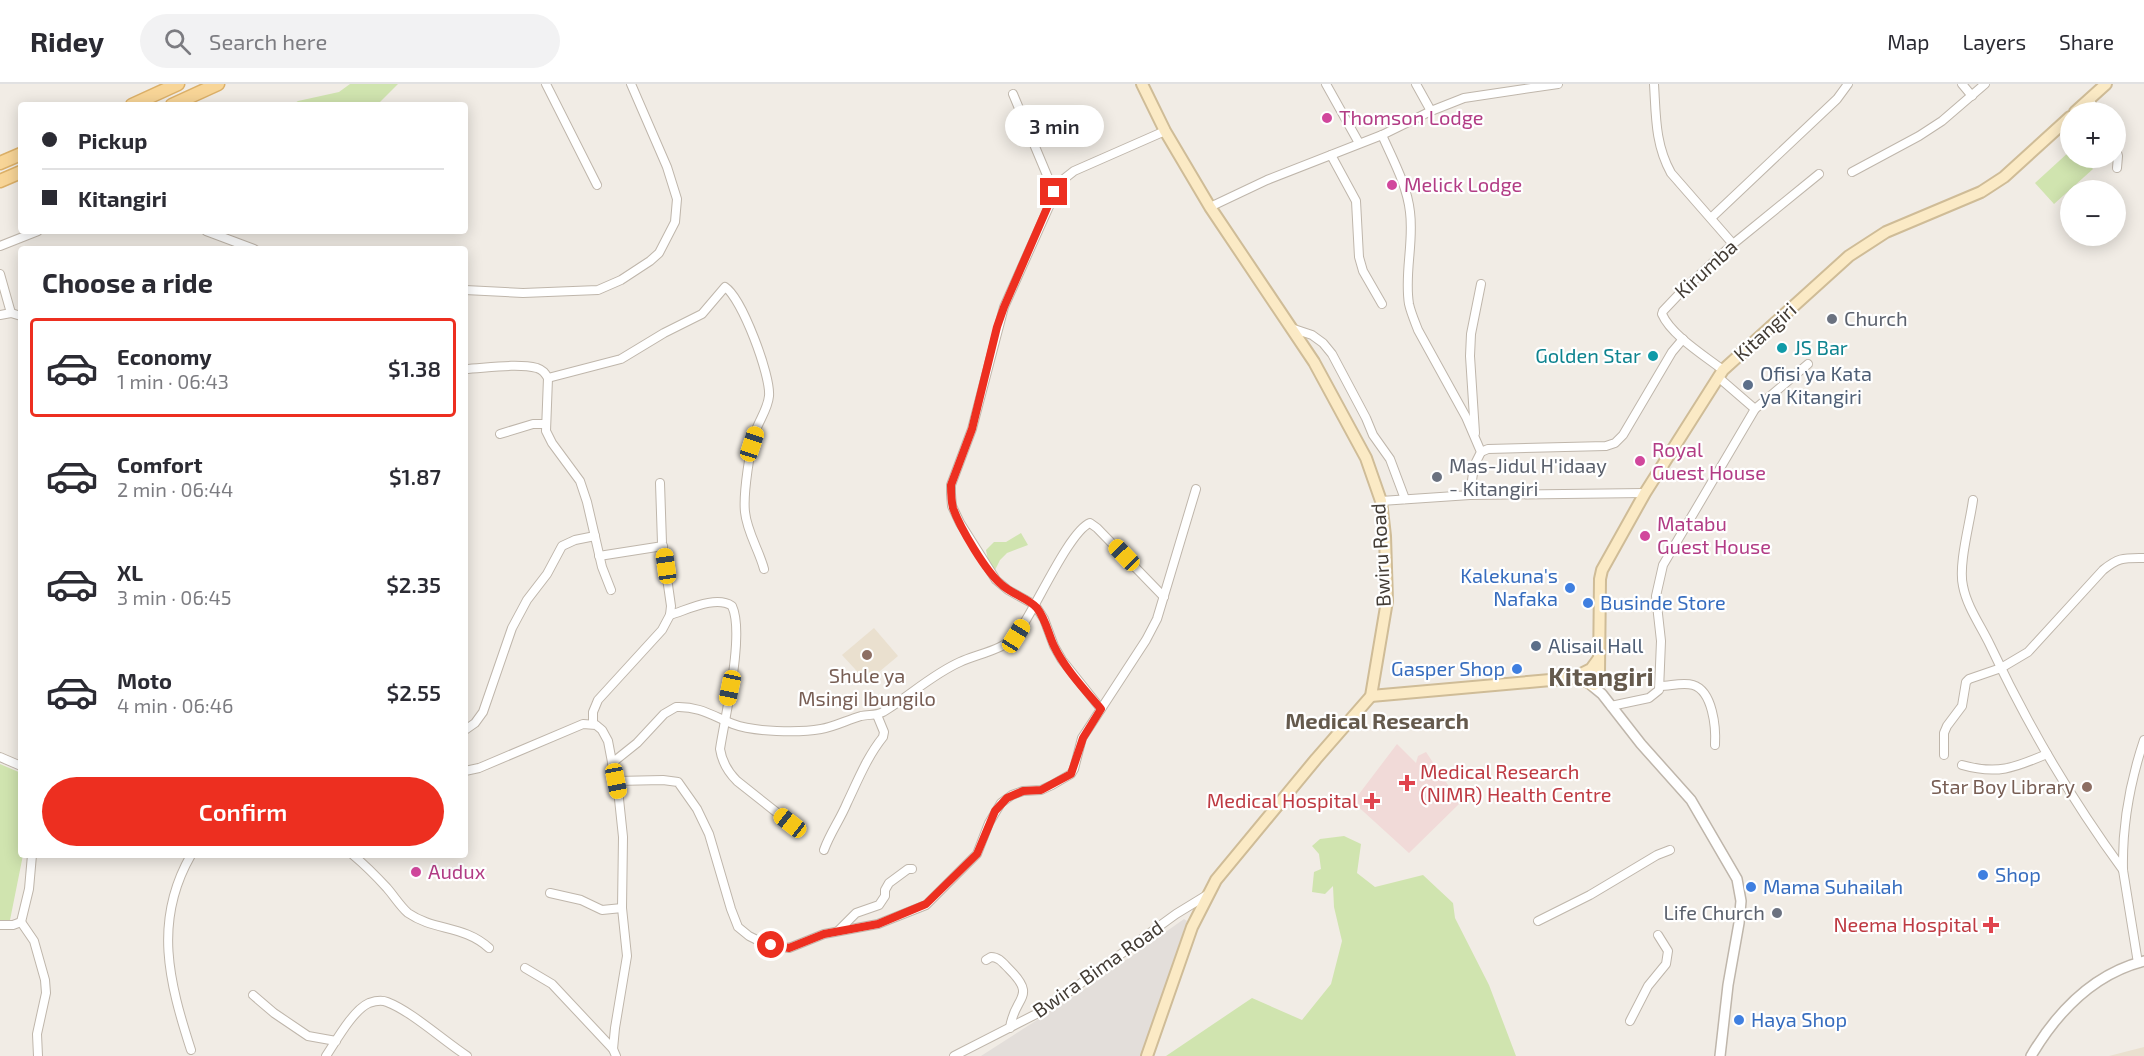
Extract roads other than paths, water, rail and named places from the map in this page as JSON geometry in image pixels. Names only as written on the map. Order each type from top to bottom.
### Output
[{"type":"main road","points":[[139,102],[178,84]]},
{"type":"main road","points":[[179,102],[218,84]]},
{"type":"main road","points":[[2086,102],[2106,84]]},
{"type":"main road","name":"Bwiru Road","points":[[1146,86],[1165,131],[1210,207],[1294,330],[1366,458],[1381,501],[1388,601],[1371,696]]},
{"type":"main road","name":"Kitangiri","points":[[1592,677],[1600,657],[1602,570],[1645,493],[1721,373],[1867,242],[1982,192],[2004,177],[2060,126]]},
{"type":"main road","points":[[0,163],[18,155]]},
{"type":"main road","points":[[0,181],[18,173]]},
{"type":"main road","points":[[1148,1056],[1192,927],[1222,870],[1371,696],[1592,677]]},
{"type":"street","points":[[546,84],[597,185]]},
{"type":"street","points":[[1326,84],[1359,143]]},
{"type":"street","points":[[1416,84],[1431,111]]},
{"type":"street","points":[[1210,207],[1267,180],[1382,135],[1464,98],[1558,84]]},
{"type":"street","points":[[1654,84],[1659,146],[1664,160],[1671,172],[1733,244]]},
{"type":"street","points":[[1711,218],[1837,99],[1848,84]]},
{"type":"street","points":[[1962,84],[1972,96]]},
{"type":"street","points":[[1852,172],[1920,136],[1942,121],[1985,84]]},
{"type":"street","points":[[468,290],[523,292],[598,290],[621,280],[651,261],[659,253],[675,222],[676,199],[634,85]]},
{"type":"street","points":[[1013,94],[1054,192]]},
{"type":"street","points":[[1101,709],[1062,660],[1044,619],[1035,605],[1008,590],[996,580],[961,526],[952,506],[951,485],[972,429],[1004,307],[1059,182],[1074,171],[1165,131]]},
{"type":"street","points":[[1382,135],[1403,184],[1410,213],[1412,240],[1408,282],[1409,303],[1413,319],[1482,452]]},
{"type":"street","points":[[1331,155],[1356,201],[1359,257],[1363,271],[1383,304]]},
{"type":"street","name":"Kirumba","points":[[1755,408],[1664,320],[1662,314],[1682,291],[1733,244],[1819,174]]},
{"type":"street","points":[[0,246],[30,234]]},
{"type":"street","points":[[213,234],[238,246]]},
{"type":"street","points":[[0,274],[10,313]]},
{"type":"street","points":[[1475,438],[1470,356],[1471,334],[1481,284]]},
{"type":"street","points":[[548,378],[621,359],[664,333],[702,314],[714,303],[722,289],[725,287],[728,289],[747,318],[769,386],[768,404],[752,444],[745,506],[764,569]]},
{"type":"street","points":[[0,315],[10,313],[18,315]]},
{"type":"street","points":[[1294,330],[1312,335],[1332,354],[1373,435],[1390,459],[1405,499]]},
{"type":"street","points":[[1470,495],[1474,466],[1482,452],[1488,449],[1606,446],[1615,442],[1623,435],[1672,352],[1683,339]]},
{"type":"street","points":[[1611,706],[1649,698],[1657,694],[1660,686],[1661,641],[1656,596],[1660,572],[1755,408],[1808,364]]},
{"type":"street","points":[[468,369],[536,368],[544,371],[548,378],[546,431],[580,481],[611,590]]},
{"type":"street","points":[[500,434],[533,424],[546,424]]},
{"type":"street","points":[[592,724],[593,712],[602,694],[662,630],[670,615],[660,483]]},
{"type":"street","points":[[616,781],[678,782],[703,821],[715,851],[735,920],[742,931],[749,936],[771,945],[789,948],[818,936],[878,924],[926,904],[977,854],[995,811],[1007,798],[1023,791],[1041,790],[1071,774],[1083,738],[1157,619],[1196,489]]},
{"type":"street","points":[[1381,501],[1470,495],[1645,493]]},
{"type":"street","points":[[1973,500],[1962,585],[2001,668],[2047,754],[2091,826],[2123,870]]},
{"type":"street","points":[[612,764],[637,743],[670,709],[684,706],[712,713],[734,724],[759,729],[798,731],[822,729],[862,716],[877,715],[899,703],[942,671],[1006,644],[1016,636],[1061,558],[1082,528],[1090,523],[1164,597]]},
{"type":"street","points":[[468,728],[475,723],[487,705],[491,684],[512,628],[562,546],[575,540],[595,536]]},
{"type":"street","points":[[600,556],[663,546]]},
{"type":"street","points":[[1944,755],[1944,733],[1962,706],[1966,682],[1969,679],[2001,668],[2028,652],[2113,561],[2120,558],[2144,558]]},
{"type":"street","points":[[670,615],[716,601],[726,602],[732,606],[736,623],[736,652],[720,748],[723,761],[729,773],[790,823]]},
{"type":"street","points":[[1592,677],[1611,706],[1690,800],[1737,879],[1741,901],[1739,923],[1728,985],[1720,1056]]},
{"type":"street","points":[[1660,686],[1691,684],[1700,688],[1714,718],[1715,745]]},
{"type":"street","points":[[824,850],[865,764],[884,734],[877,715]]},
{"type":"street","points":[[468,770],[480,768],[583,724],[592,724],[602,730],[605,735],[616,781],[622,837],[622,908],[627,956],[615,1028],[614,1052]]},
{"type":"street","points":[[2031,1056],[2055,1021],[2074,999],[2102,979],[2122,968],[2141,962],[2123,870],[2126,817],[2132,780],[2144,740]]},
{"type":"street","points":[[1962,765],[1986,770],[2003,770],[2047,754]]},
{"type":"street","points":[[0,757],[18,765]]},
{"type":"street","points":[[1538,921],[1670,850]]},
{"type":"street","points":[[32,858],[29,889],[21,922],[34,940],[45,980],[46,993],[37,1034],[38,1056]]},
{"type":"street","points":[[190,858],[177,883],[167,930],[169,963],[177,1005],[191,1050]]},
{"type":"street","points":[[356,858],[383,883],[406,911],[419,919],[468,933],[489,948]]},
{"type":"street","points":[[838,931],[856,913],[873,909],[879,905],[889,883],[912,869]]},
{"type":"street","points":[[550,893],[581,900],[602,910],[622,908]]},
{"type":"street","name":"Bwira Bima Road","points":[[954,1056],[1044,1010],[1176,914],[1207,895]]},
{"type":"street","points":[[0,925],[13,925],[21,922]]},
{"type":"street","points":[[1630,1021],[1648,986],[1666,964],[1668,951],[1658,935]]},
{"type":"street","points":[[986,960],[991,957],[998,958],[1024,987],[1024,992],[1013,1012],[1010,1028]]},
{"type":"street","points":[[525,968],[552,984],[614,1052]]},
{"type":"street","points":[[253,995],[274,1013],[308,1036],[336,1041]]},
{"type":"street","points":[[326,1056],[363,1007],[370,1002],[385,1001],[403,1010],[467,1056]]},
{"type":"place","name":"Thomson Lodge","points":[[1327,118]]},
{"type":"place","name":"Melick Lodge","points":[[1392,185]]},
{"type":"place","name":"Church","points":[[1832,319]]},
{"type":"place","name":"JS Bar","points":[[1782,348]]},
{"type":"place","name":"Golden Star","points":[[1653,356]]},
{"type":"place","name":"Ofisi ya Kata ya Kitangiri","points":[[1748,385]]},
{"type":"place","name":"Royal Guest House","points":[[1640,461]]},
{"type":"place","name":"Mas-Jidul H'idaay - Kitangiri","points":[[1437,477]]},
{"type":"place","name":"Matabu Guest House","points":[[1645,536]]},
{"type":"place","name":"Kalekuna's Nafaka","points":[[1570,588]]},
{"type":"place","name":"Businde Store","points":[[1588,603]]},
{"type":"place","name":"Alisail Hall","points":[[1536,646]]},
{"type":"place","name":"Shule ya Msingi Ibungilo","points":[[867,655]]},
{"type":"place","name":"Gasper Shop","points":[[1517,669]]},
{"type":"place","name":"Medical Research (NIMR) Health Centre","points":[[1407,783]]},
{"type":"place","name":"Star Boy Library","points":[[2087,787]]},
{"type":"place","name":"Medical Hospital","points":[[1372,801]]},
{"type":"place","name":"Audux","points":[[416,872]]},
{"type":"place","name":"Shop","points":[[1983,875]]},
{"type":"place","name":"Mama Suhailah","points":[[1751,887]]},
{"type":"place","name":"Life Church","points":[[1777,913]]},
{"type":"place","name":"Neema Hospital","points":[[1991,925]]},
{"type":"place","name":"Haya Shop","points":[[1739,1020]]},
{"type":"district","name":"Kitangiri","points":[[1601,677]]},
{"type":"district","name":"Medical Research","points":[[1377,721]]}]
